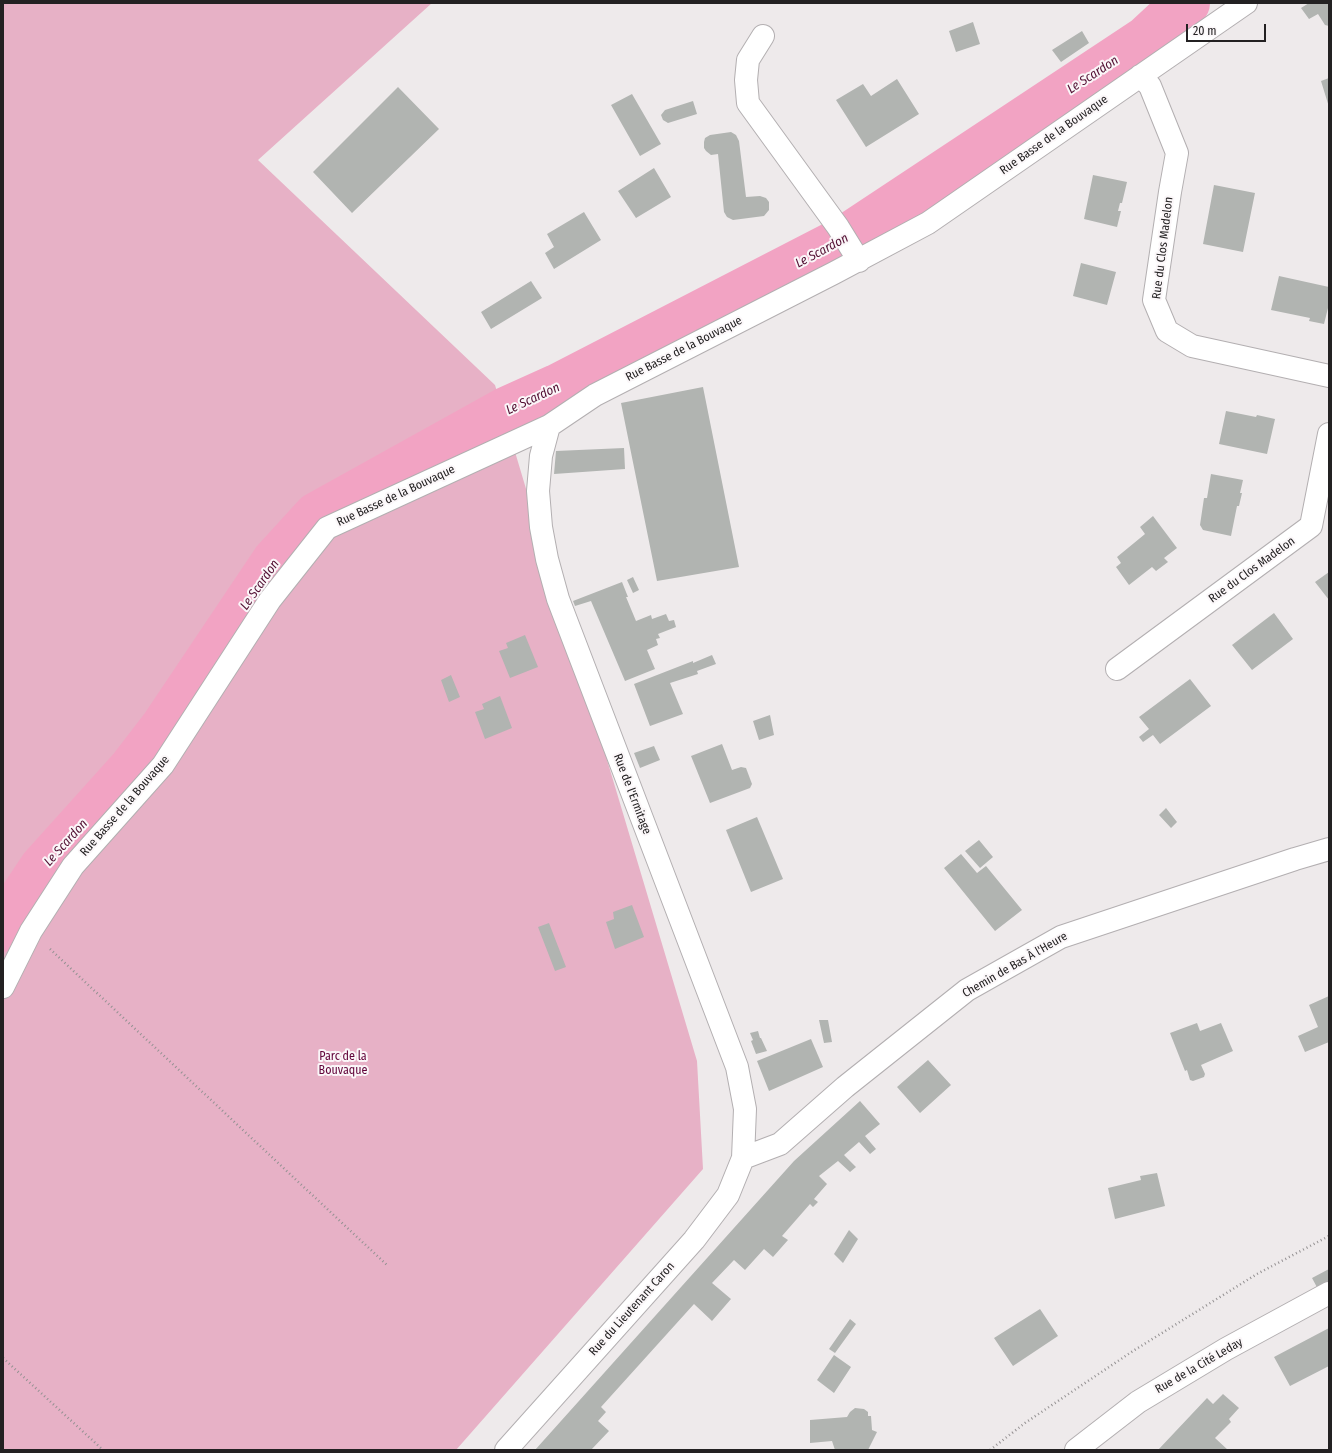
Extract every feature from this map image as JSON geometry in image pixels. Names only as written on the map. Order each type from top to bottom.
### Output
[{"type":"street","name":"Rue Basse de la Bouvaque","points":[[3,988],[31,931],[73,866],[163,765],[270,600],[327,528],[549,426],[595,395],[849,244],[928,222],[1246,3]]},
{"type":"street","points":[[763,36],[748,60],[746,80],[748,103],[849,244]]},
{"type":"street","name":"Rue du Clos Madelon","points":[[1140,76],[1150,86],[1177,153],[1154,300],[1167,331],[1192,346],[1329,376]]},
{"type":"street","name":"Rue de l'Ermitage","points":[[549,426],[541,456],[538,491],[541,527],[547,559],[558,599],[737,1067],[745,1109],[743,1158]]},
{"type":"street","name":"Rue du Clos Madelon","points":[[1117,669],[1311,526],[1329,434]]},
{"type":"street","name":"Chemin de Bas À l'Heure","points":[[743,1158],[780,1144],[845,1088],[967,990],[1061,937],[1294,859],[1329,849]]},
{"type":"street","name":"Rue du Lieutenant Caron","points":[[506,1450],[694,1240],[728,1195],[743,1158]]},
{"type":"street","name":"Rue de la Cité Leday","points":[[1076,1450],[1138,1402],[1226,1349],[1329,1293]]},
{"type":"path","points":[[31,931],[388,1266]]},
{"type":"path","points":[[990,1450],[1025,1423],[1133,1351],[1257,1274],[1329,1236]]},
{"type":"path","points":[[3,1358],[103,1450]]},
{"type":"green space","name":"Parc de la Bouvaque","points":[[3,3],[432,3],[258,160],[495,385],[697,1061],[703,1169],[456,1450],[3,1450]]},
{"type":"building","points":[[1309,3],[1329,3],[1329,26],[1325,25],[1318,14],[1309,19],[1301,8]]},
{"type":"building","points":[[973,22],[980,44],[956,52],[949,31]]},
{"type":"building","points":[[1082,31],[1089,43],[1061,62],[1052,50]]},
{"type":"building","points":[[1329,78],[1329,107],[1321,81]]},
{"type":"building","points":[[897,79],[919,114],[866,147],[836,100],[863,84],[871,96]]},
{"type":"building","points":[[398,87],[439,129],[352,213],[313,172]]},
{"type":"building","points":[[632,94],[661,144],[640,156],[611,105]]},
{"type":"building","points":[[693,101],[697,114],[668,123],[663,120],[661,115],[665,110]]},
{"type":"building","points":[[731,132],[736,135],[739,141],[746,197],[760,196],[766,198],[769,202],[769,210],[764,216],[733,220],[727,217],[724,212],[718,154],[711,155],[706,151],[704,148],[704,142],[705,138],[710,135]]},
{"type":"building","points":[[654,168],[671,197],[636,218],[618,191]]},
{"type":"building","points":[[1093,175],[1127,182],[1122,203],[1120,203],[1118,211],[1121,211],[1117,227],[1084,219]]},
{"type":"building","points":[[1214,185],[1255,193],[1243,252],[1203,244]]},
{"type":"building","points":[[584,212],[601,240],[554,269],[545,253],[554,247],[547,234]]},
{"type":"building","points":[[1081,263],[1116,272],[1107,305],[1073,296]]},
{"type":"building","points":[[1279,276],[1329,287],[1329,304],[1324,324],[1309,321],[1310,318],[1271,310]]},
{"type":"building","points":[[531,281],[542,298],[491,329],[481,312]]},
{"type":"building","points":[[703,387],[739,567],[657,581],[621,403]]},
{"type":"building","points":[[1226,411],[1275,419],[1267,454],[1219,444]]},
{"type":"building","points":[[624,448],[625,469],[554,474],[556,451]]},
{"type":"building","points":[[1211,474],[1243,480],[1240,493],[1242,493],[1239,506],[1237,506],[1231,536],[1203,530],[1200,525],[1204,498],[1207,498]]},
{"type":"building","points":[[1153,516],[1177,548],[1164,558],[1168,562],[1156,571],[1152,567],[1129,585],[1116,567],[1121,563],[1117,557],[1145,534],[1140,527]]},
{"type":"building","points":[[1329,572],[1329,600],[1315,582]]},
{"type":"building","points":[[633,577],[639,590],[633,593],[627,580]]},
{"type":"building","points":[[622,582],[628,597],[626,597],[636,621],[651,615],[652,619],[666,614],[669,621],[674,620],[676,627],[658,634],[660,638],[656,639],[658,645],[647,650],[655,669],[625,681],[591,601],[575,606],[573,601]]},
{"type":"building","points":[[1274,613],[1293,639],[1252,670],[1232,645]]},
{"type":"building","points":[[525,635],[538,667],[510,678],[499,651],[508,648],[506,643]]},
{"type":"building","points":[[712,655],[716,664],[697,671],[698,674],[670,683],[683,714],[650,726],[634,684]]},
{"type":"building","points":[[451,675],[460,697],[449,702],[441,680]]},
{"type":"building","points":[[1190,679],[1211,706],[1160,744],[1153,735],[1143,742],[1139,737],[1149,729],[1139,717]]},
{"type":"building","points":[[500,696],[512,728],[485,739],[475,712],[484,709],[482,704]]},
{"type":"building","points":[[770,715],[774,735],[759,740],[753,721]]},
{"type":"building","points":[[722,744],[732,770],[741,767],[746,768],[752,784],[750,788],[710,803],[691,756]]},
{"type":"building","points":[[654,746],[660,760],[640,768],[634,753]]},
{"type":"building","points":[[1166,808],[1177,822],[1171,828],[1159,815]]},
{"type":"building","points":[[757,817],[783,879],[751,892],[726,830]]},
{"type":"building","points":[[979,840],[993,857],[980,868],[965,851]]},
{"type":"building","points":[[961,854],[977,873],[986,866],[1022,910],[995,931],[944,868]]},
{"type":"building","points":[[632,905],[644,937],[615,949],[606,922],[614,919],[613,912]]},
{"type":"building","points":[[549,923],[566,967],[555,971],[538,927]]},
{"type":"building","points":[[1329,996],[1329,1042],[1305,1052],[1298,1036],[1318,1027],[1309,1005]]},
{"type":"building","points":[[819,1020],[828,1020],[832,1042],[824,1043]]},
{"type":"building","points":[[1197,1023],[1200,1031],[1221,1023],[1233,1051],[1201,1065],[1205,1074],[1204,1077],[1193,1081],[1190,1080],[1187,1070],[1185,1071],[1170,1033]]},
{"type":"building","points":[[758,1031],[767,1051],[756,1054],[751,1041],[753,1040],[750,1033]]},
{"type":"building","points":[[811,1039],[823,1067],[769,1091],[757,1061]]},
{"type":"building","points":[[928,1060],[951,1085],[920,1113],[897,1087]]},
{"type":"building","points":[[860,1101],[880,1124],[865,1136],[876,1149],[870,1154],[859,1142],[844,1155],[856,1167],[850,1172],[838,1161],[819,1176],[827,1184],[814,1199],[818,1202],[813,1207],[810,1204],[782,1236],[788,1240],[773,1257],[764,1249],[745,1270],[734,1260],[712,1283],[731,1299],[712,1321],[694,1304],[601,1407],[606,1412],[598,1421],[609,1431],[591,1450],[535,1450],[794,1161]]},
{"type":"building","points":[[1157,1173],[1165,1206],[1115,1219],[1108,1188],[1141,1180],[1140,1176]]},
{"type":"building","points":[[849,1230],[858,1239],[843,1263],[834,1254]]},
{"type":"building","points":[[1329,1269],[1329,1286],[1319,1291],[1312,1278]]},
{"type":"building","points":[[1040,1309],[1058,1336],[1013,1366],[994,1338]]},
{"type":"building","points":[[850,1319],[856,1324],[835,1353],[829,1349]]},
{"type":"building","points":[[1329,1328],[1329,1366],[1290,1386],[1274,1357]]},
{"type":"building","points":[[834,1355],[851,1367],[834,1393],[817,1380]]},
{"type":"building","points":[[1223,1394],[1239,1408],[1229,1419],[1231,1422],[1215,1438],[1228,1450],[1158,1450],[1207,1398],[1213,1404]]},
{"type":"building","points":[[855,1408],[864,1409],[868,1412],[868,1416],[871,1416],[872,1430],[877,1432],[868,1450],[835,1450],[832,1441],[810,1443],[810,1420],[847,1417]]},
{"type":"waterway","name":"Le Scardon","points":[[3,928],[43,868],[133,768],[163,729],[275,562],[317,516],[506,411],[557,388],[844,240],[1146,40],[1186,3]]}]
